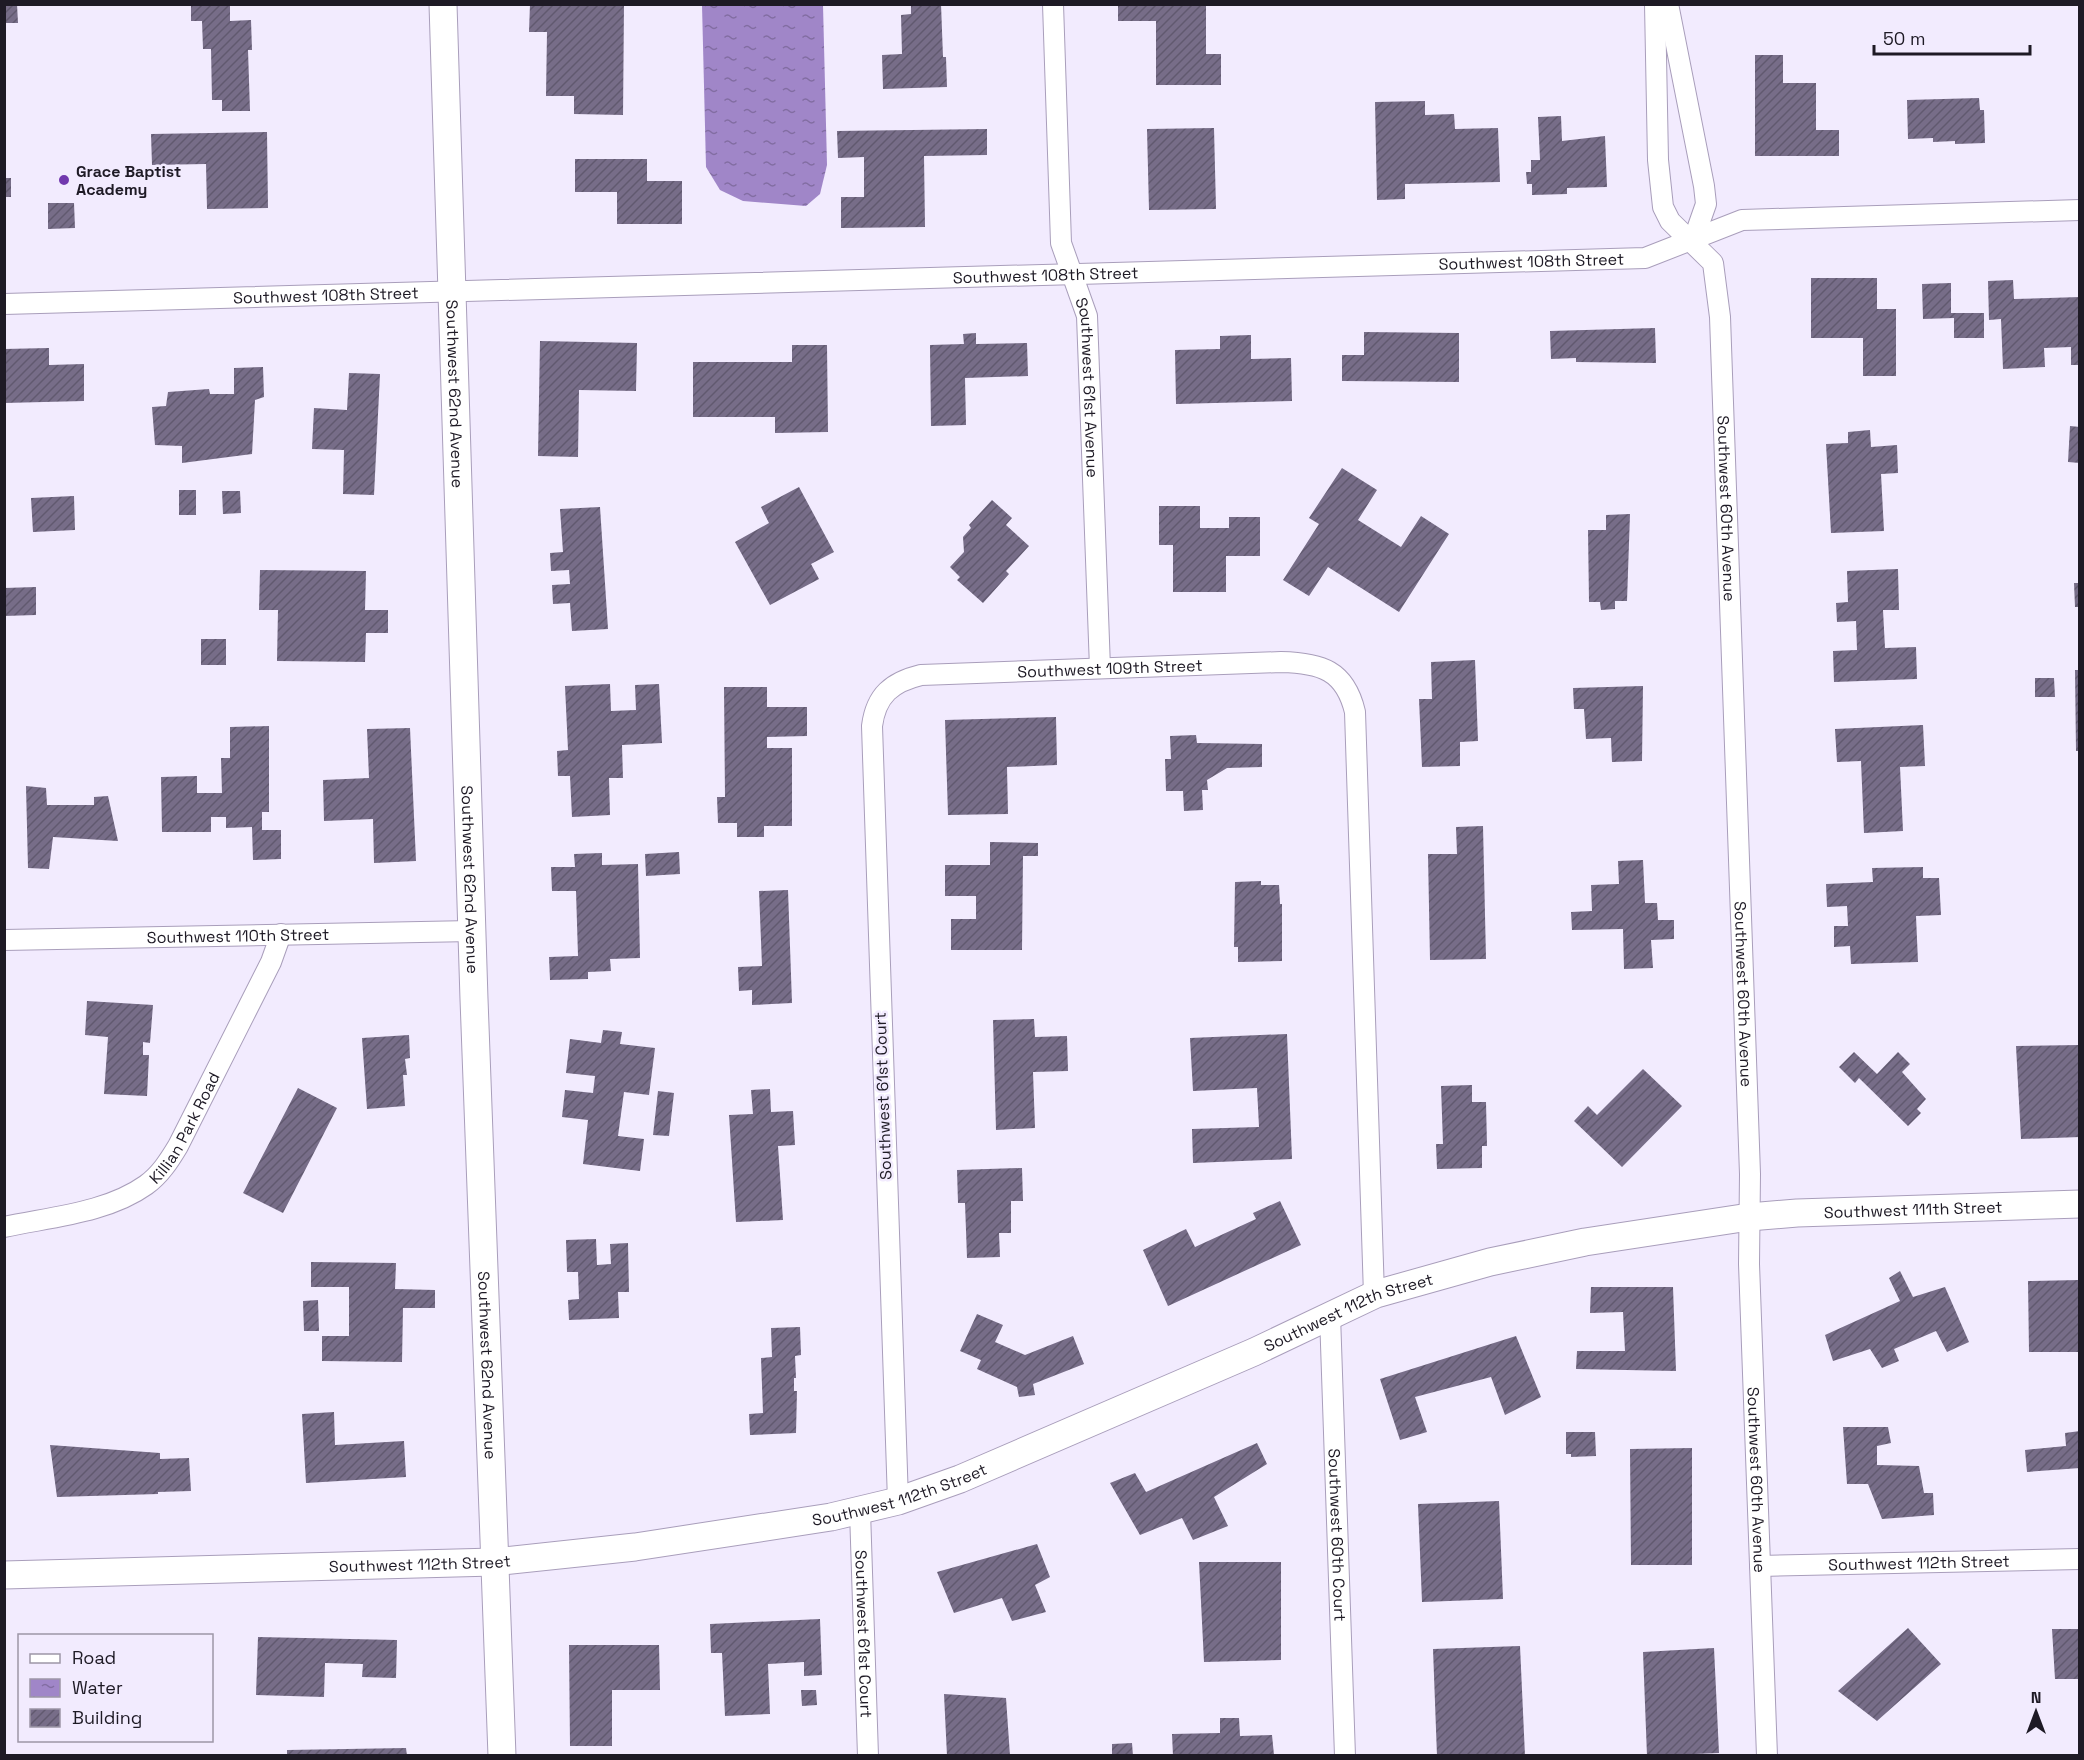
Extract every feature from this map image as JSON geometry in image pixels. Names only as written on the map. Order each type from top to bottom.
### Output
[{"type":"main road","name":"Southwest 62nd Avenue","points":[[442,4],[502,1755]]},
{"type":"main road","name":"Southwest 111th Street","points":[[1749,1217],[1809,1212],[2079,1204]]},
{"type":"main road","name":"Southwest 112th Street","points":[[4,1575],[494,1562],[646,1545],[782,1526],[860,1511],[898,1501],[1033,1448],[1374,1295],[1416,1281],[1528,1254],[1749,1217]]},
{"type":"street","name":"Southwest 61st Avenue","points":[[1053,4],[1061,243],[1087,316],[1100,668]]},
{"type":"street","name":"Southwest 60th Avenue","points":[[1655,4],[1659,160],[1664,207],[1670,221],[1713,263],[1720,317],[1750,1174],[1749,1217],[1767,1755]]},
{"type":"street","points":[[1668,4],[1706,204],[1693,241]]},
{"type":"street","name":"Southwest 108th Street","points":[[4,304],[1645,258],[1742,220],[2079,210]]},
{"type":"street","name":"Southwest 109th Street","points":[[883,693],[897,682],[921,675],[1100,668],[1302,663],[1318,667],[1340,679],[1347,689],[1355,712],[1374,1295]]},
{"type":"street","name":"Southwest 61st Court","points":[[883,693],[877,705],[872,726],[898,1501]]},
{"type":"street","name":"Southwest 110th Street","points":[[4,940],[472,931]]},
{"type":"street","name":"Killian Park Road","points":[[4,1227],[86,1210],[129,1196],[147,1184],[164,1168],[178,1146],[271,962],[281,934]]},
{"type":"street","name":"Southwest 60th Court","points":[[1330,1315],[1345,1755]]},
{"type":"street","name":"Southwest 61st Court","points":[[860,1511],[868,1755]]},
{"type":"street","name":"Southwest 112th Street","points":[[1760,1566],[2079,1559]]},
{"type":"water","points":[[702,5],[823,5],[827,165],[820,194],[806,206],[743,201],[720,190],[706,167]]},
{"type":"building","points":[[4,4],[17,4],[18,23],[4,23]]},
{"type":"building","points":[[191,4],[230,4],[230,21],[251,20],[252,50],[248,50],[250,111],[222,111],[222,100],[212,100],[211,49],[203,49],[202,21],[191,21]]},
{"type":"building","points":[[530,4],[624,4],[623,115],[574,114],[574,96],[546,96],[547,32],[529,32]]},
{"type":"building","points":[[911,4],[941,4],[943,57],[946,57],[947,87],[883,89],[882,55],[902,54],[901,15],[911,14]]},
{"type":"building","points":[[1118,4],[1206,4],[1206,54],[1221,54],[1221,85],[1156,85],[1156,21],[1118,21]]},
{"type":"building","points":[[1755,55],[1783,55],[1783,83],[1816,83],[1816,130],[1839,130],[1839,156],[1755,156]]},
{"type":"building","points":[[1979,98],[1980,110],[1984,110],[1985,143],[1955,144],[1955,141],[1933,142],[1933,138],[1908,139],[1907,100]]},
{"type":"building","points":[[1425,101],[1425,115],[1454,114],[1455,129],[1498,128],[1500,182],[1405,184],[1405,199],[1377,200],[1375,102]]},
{"type":"building","points":[[1561,116],[1562,141],[1605,136],[1607,187],[1567,188],[1567,194],[1532,195],[1532,184],[1527,184],[1526,172],[1531,172],[1531,160],[1540,160],[1538,117]]},
{"type":"building","points":[[1214,128],[1216,209],[1149,210],[1147,129]]},
{"type":"building","points":[[987,129],[987,155],[924,156],[925,227],[841,228],[841,197],[864,197],[864,157],[838,158],[837,131]]},
{"type":"building","points":[[267,132],[268,208],[207,209],[206,164],[152,165],[151,134]]},
{"type":"building","points":[[575,159],[647,159],[647,181],[682,181],[682,224],[617,224],[617,192],[575,192]]},
{"type":"building","points":[[4,178],[11,178],[11,197],[4,197]]},
{"type":"building","points":[[48,203],[74,203],[75,228],[48,229]]},
{"type":"building","points":[[1811,278],[1877,278],[1877,309],[1896,309],[1896,376],[1863,376],[1863,338],[1811,338]]},
{"type":"building","points":[[2013,280],[2014,299],[2080,297],[2080,365],[2071,365],[2071,347],[2044,348],[2045,367],[2003,369],[2001,319],[1989,320],[1988,281]]},
{"type":"building","points":[[1951,283],[1951,313],[1984,313],[1984,338],[1954,338],[1954,318],[1923,319],[1922,284]]},
{"type":"building","points":[[1655,328],[1656,363],[1576,362],[1576,358],[1551,359],[1550,331]]},
{"type":"building","points":[[1364,332],[1459,333],[1459,382],[1342,381],[1342,355],[1364,355]]},
{"type":"building","points":[[976,333],[976,344],[1027,343],[1028,376],[965,378],[966,425],[931,426],[930,345],[964,344],[963,334]]},
{"type":"building","points":[[1251,335],[1251,359],[1291,358],[1292,401],[1176,404],[1175,350],[1220,349],[1220,336]]},
{"type":"building","points":[[540,341],[637,343],[636,391],[579,390],[578,457],[538,456]]},
{"type":"building","points":[[792,345],[827,345],[828,432],[775,433],[775,417],[693,417],[693,362],[792,362]]},
{"type":"building","points":[[49,348],[49,365],[84,364],[84,401],[4,403],[4,349]]},
{"type":"building","points":[[263,367],[264,397],[255,400],[252,454],[182,463],[182,446],[155,445],[152,407],[166,406],[168,392],[209,389],[210,394],[234,394],[234,368]]},
{"type":"building","points":[[349,373],[380,374],[374,495],[343,494],[344,450],[312,449],[314,408],[347,410]]},
{"type":"building","points":[[2070,426],[2080,427],[2080,463],[2068,462]]},
{"type":"building","points":[[1870,430],[1871,447],[1897,445],[1898,473],[1881,474],[1884,531],[1831,533],[1826,444],[1848,443],[1848,432]]},
{"type":"building","points":[[1342,468],[1377,490],[1358,520],[1401,547],[1421,516],[1449,534],[1399,612],[1328,567],[1309,596],[1283,580],[1319,524],[1309,518]]},
{"type":"building","points":[[799,487],[834,552],[811,564],[819,579],[770,605],[735,542],[769,523],[761,507]]},
{"type":"building","points":[[179,490],[196,490],[196,515],[179,515]]},
{"type":"building","points":[[222,491],[240,491],[241,513],[223,514]]},
{"type":"building","points":[[74,496],[75,530],[33,532],[31,498]]},
{"type":"building","points":[[992,500],[1012,518],[1006,525],[1029,546],[1006,571],[1009,574],[983,603],[957,580],[960,577],[950,567],[964,552],[963,537],[971,528],[969,525]]},
{"type":"building","points":[[1159,506],[1200,506],[1200,528],[1229,528],[1229,517],[1260,517],[1260,556],[1226,556],[1226,592],[1173,592],[1173,545],[1159,545]]},
{"type":"building","points":[[600,507],[608,629],[572,631],[570,603],[553,604],[552,585],[570,584],[569,570],[551,571],[550,553],[563,552],[560,509]]},
{"type":"building","points":[[1630,514],[1627,601],[1615,601],[1615,609],[1601,610],[1600,602],[1589,602],[1588,530],[1606,530],[1606,515]]},
{"type":"building","points":[[1898,569],[1899,610],[1883,610],[1885,648],[1916,647],[1917,679],[1834,682],[1833,651],[1857,650],[1856,621],[1837,622],[1836,603],[1848,602],[1847,571]]},
{"type":"building","points":[[260,570],[366,571],[365,610],[388,610],[388,633],[366,633],[365,662],[277,661],[278,610],[259,610]]},
{"type":"building","points":[[2074,583],[2080,583],[2080,607],[2075,607]]},
{"type":"building","points":[[36,587],[36,615],[4,616],[4,588]]},
{"type":"building","points":[[201,639],[226,639],[226,665],[201,665]]},
{"type":"building","points":[[1475,660],[1478,741],[1460,742],[1460,766],[1422,767],[1419,699],[1432,699],[1431,662]]},
{"type":"building","points":[[2075,670],[2080,670],[2080,751],[2076,751]]},
{"type":"building","points":[[2035,678],[2054,678],[2055,697],[2035,697]]},
{"type":"building","points":[[610,684],[611,711],[636,710],[635,685],[659,684],[662,743],[622,745],[623,778],[609,778],[610,815],[572,817],[570,776],[558,776],[557,751],[568,750],[565,686]]},
{"type":"building","points":[[1643,686],[1642,761],[1612,762],[1611,738],[1586,739],[1584,709],[1574,709],[1573,688]]},
{"type":"building","points":[[724,687],[767,687],[767,707],[807,707],[807,736],[767,737],[767,748],[792,748],[792,826],[764,826],[764,837],[737,837],[737,823],[718,823],[717,797],[725,797]]},
{"type":"building","points":[[1056,717],[1057,765],[1007,767],[1008,814],[948,815],[945,720]]},
{"type":"building","points":[[1923,725],[1925,766],[1900,767],[1903,831],[1864,833],[1861,761],[1837,762],[1835,729]]},
{"type":"building","points":[[269,726],[269,812],[262,812],[262,830],[281,830],[281,859],[253,860],[252,827],[226,828],[226,817],[211,817],[211,832],[162,832],[161,777],[197,776],[197,793],[222,793],[221,758],[230,758],[230,727]]},
{"type":"building","points":[[410,728],[416,861],[374,863],[373,819],[324,821],[323,780],[369,778],[367,729]]},
{"type":"building","points":[[1196,735],[1197,743],[1262,744],[1262,767],[1227,768],[1207,780],[1208,790],[1202,790],[1203,810],[1184,811],[1183,791],[1166,791],[1165,759],[1171,759],[1170,736]]},
{"type":"building","points":[[26,786],[46,788],[47,805],[94,805],[94,797],[108,796],[118,841],[53,837],[49,869],[28,868]]},
{"type":"building","points":[[1483,826],[1486,959],[1430,960],[1428,854],[1457,854],[1456,827]]},
{"type":"building","points":[[990,842],[1038,843],[1038,856],[1023,856],[1022,950],[951,950],[951,919],[976,919],[976,896],[945,896],[945,865],[990,865]]},
{"type":"building","points":[[679,852],[680,874],[646,876],[645,854]]},
{"type":"building","points":[[602,853],[602,865],[638,864],[640,958],[610,959],[611,971],[588,972],[588,979],[550,980],[549,957],[578,956],[576,891],[552,891],[551,867],[575,867],[574,854]]},
{"type":"building","points":[[1643,860],[1645,903],[1657,903],[1658,920],[1674,920],[1674,939],[1651,940],[1653,968],[1624,969],[1623,929],[1572,930],[1571,912],[1592,911],[1591,885],[1619,884],[1618,861]]},
{"type":"building","points":[[1923,867],[1923,878],[1939,878],[1941,915],[1916,916],[1918,962],[1851,964],[1850,946],[1834,947],[1834,926],[1848,926],[1847,906],[1827,907],[1826,884],[1873,882],[1872,868]]},
{"type":"building","points":[[1261,881],[1261,885],[1279,885],[1280,904],[1282,904],[1282,961],[1238,962],[1238,947],[1234,947],[1235,882]]},
{"type":"building","points":[[788,890],[792,1003],[752,1005],[752,990],[739,991],[738,967],[762,966],[759,891]]},
{"type":"building","points":[[87,1001],[153,1005],[150,1043],[143,1042],[143,1055],[149,1055],[147,1096],[104,1094],[108,1037],[85,1035]]},
{"type":"building","points":[[1034,1019],[1035,1037],[1067,1036],[1068,1071],[1033,1072],[1035,1128],[996,1130],[993,1020]]},
{"type":"building","points":[[603,1030],[622,1032],[620,1044],[655,1048],[649,1095],[624,1092],[618,1136],[644,1139],[640,1171],[583,1164],[588,1120],[562,1117],[565,1090],[593,1093],[595,1076],[566,1073],[570,1039],[601,1043]]},
{"type":"building","points":[[1287,1034],[1292,1159],[1193,1163],[1192,1129],[1259,1127],[1257,1088],[1193,1091],[1190,1038]]},
{"type":"building","points":[[409,1035],[410,1058],[405,1059],[407,1075],[403,1075],[405,1106],[367,1109],[362,1038]]},
{"type":"building","points":[[2080,1045],[2080,1137],[2021,1139],[2016,1046]]},
{"type":"building","points":[[1854,1052],[1877,1074],[1898,1052],[1910,1064],[1902,1072],[1926,1099],[1917,1109],[1921,1113],[1908,1126],[1859,1078],[1855,1083],[1839,1067]]},
{"type":"building","points":[[1643,1069],[1682,1106],[1622,1167],[1574,1121],[1588,1106],[1597,1115]]},
{"type":"building","points":[[1472,1085],[1472,1102],[1486,1102],[1487,1146],[1482,1146],[1482,1168],[1437,1169],[1436,1144],[1443,1144],[1441,1086]]},
{"type":"building","points":[[298,1088],[337,1108],[283,1213],[243,1193]]},
{"type":"building","points":[[770,1089],[771,1112],[793,1111],[795,1145],[778,1146],[783,1220],[736,1222],[729,1115],[753,1114],[751,1090]]},
{"type":"building","points":[[658,1091],[674,1093],[669,1136],[653,1135]]},
{"type":"building","points":[[1022,1168],[1023,1201],[1011,1201],[1011,1233],[999,1233],[1000,1257],[967,1258],[965,1203],[958,1203],[957,1170]]},
{"type":"building","points":[[1280,1201],[1301,1245],[1168,1306],[1143,1250],[1186,1229],[1195,1247],[1256,1219],[1253,1213]]},
{"type":"building","points":[[596,1239],[597,1265],[611,1264],[610,1244],[628,1243],[629,1292],[618,1292],[619,1318],[569,1320],[568,1300],[579,1299],[578,1272],[567,1272],[566,1240]]},
{"type":"building","points":[[311,1262],[396,1263],[395,1289],[435,1290],[435,1308],[403,1308],[402,1362],[322,1361],[322,1336],[349,1336],[349,1287],[311,1287]]},
{"type":"building","points":[[1900,1271],[1913,1297],[1945,1287],[1969,1342],[1947,1352],[1936,1331],[1894,1349],[1899,1361],[1882,1368],[1870,1349],[1833,1361],[1825,1335],[1900,1301],[1889,1278]]},
{"type":"building","points":[[2080,1280],[2080,1352],[2029,1352],[2028,1281]]},
{"type":"building","points":[[1591,1287],[1673,1287],[1676,1371],[1576,1369],[1577,1351],[1625,1351],[1623,1312],[1590,1313]]},
{"type":"building","points":[[318,1300],[319,1331],[304,1331],[303,1301]]},
{"type":"building","points":[[977,1314],[1003,1325],[995,1342],[1025,1355],[1073,1336],[1084,1364],[1033,1384],[1035,1395],[1019,1397],[1017,1387],[977,1369],[981,1360],[960,1351]]},
{"type":"building","points":[[800,1327],[801,1355],[795,1356],[796,1378],[794,1378],[794,1391],[797,1391],[796,1433],[750,1435],[749,1414],[763,1413],[761,1358],[772,1357],[771,1328]]},
{"type":"building","points":[[1516,1336],[1541,1397],[1505,1415],[1491,1377],[1415,1397],[1427,1432],[1400,1440],[1380,1379]]},
{"type":"building","points":[[334,1412],[335,1445],[404,1441],[406,1477],[306,1483],[302,1414]]},
{"type":"building","points":[[1843,1427],[1888,1427],[1891,1443],[1877,1446],[1877,1465],[1919,1466],[1924,1493],[1933,1493],[1934,1515],[1882,1519],[1868,1484],[1847,1484]]},
{"type":"building","points":[[2080,1431],[2080,1468],[2027,1472],[2025,1450],[2066,1446],[2065,1433]]},
{"type":"building","points":[[1566,1432],[1595,1432],[1596,1456],[1571,1457],[1571,1454],[1566,1454]]},
{"type":"building","points":[[1257,1443],[1267,1464],[1214,1497],[1228,1526],[1193,1540],[1182,1518],[1140,1535],[1110,1483],[1135,1473],[1146,1492]]},
{"type":"building","points":[[50,1445],[160,1453],[160,1459],[189,1458],[191,1491],[57,1497]]},
{"type":"building","points":[[1692,1448],[1692,1565],[1631,1565],[1630,1449]]},
{"type":"building","points":[[1499,1501],[1503,1599],[1422,1602],[1418,1504]]},
{"type":"building","points":[[1037,1544],[1050,1577],[1035,1585],[1046,1612],[1012,1621],[1002,1598],[954,1613],[937,1572]]},
{"type":"building","points":[[1199,1562],[1281,1562],[1281,1660],[1204,1662]]},
{"type":"building","points":[[820,1619],[822,1675],[804,1676],[804,1662],[768,1664],[770,1714],[725,1716],[722,1653],[711,1653],[710,1624]]},
{"type":"building","points":[[1908,1628],[1941,1664],[1877,1721],[1838,1691]]},
{"type":"building","points":[[2052,1629],[2080,1629],[2080,1679],[2055,1679]]},
{"type":"building","points":[[258,1637],[397,1640],[396,1678],[362,1677],[363,1664],[325,1663],[324,1697],[256,1695]]},
{"type":"building","points":[[569,1645],[659,1645],[660,1690],[612,1690],[612,1746],[570,1746]]},
{"type":"building","points":[[1520,1646],[1525,1756],[1437,1756],[1433,1649]]},
{"type":"building","points":[[1714,1648],[1719,1753],[1647,1756],[1643,1652]]},
{"type":"building","points":[[801,1690],[816,1690],[817,1705],[802,1706]]},
{"type":"building","points":[[944,1694],[1006,1698],[1010,1756],[947,1756]]},
{"type":"building","points":[[1220,1718],[1239,1718],[1240,1736],[1272,1735],[1274,1755],[1173,1756],[1172,1734],[1220,1733]]},
{"type":"building","points":[[1132,1743],[1133,1756],[1112,1756],[1112,1744]]},
{"type":"building","points":[[406,1748],[407,1756],[287,1756],[287,1750]]},
{"type":"place","name":"Grace Baptist Academy","points":[[64,180]]}]
